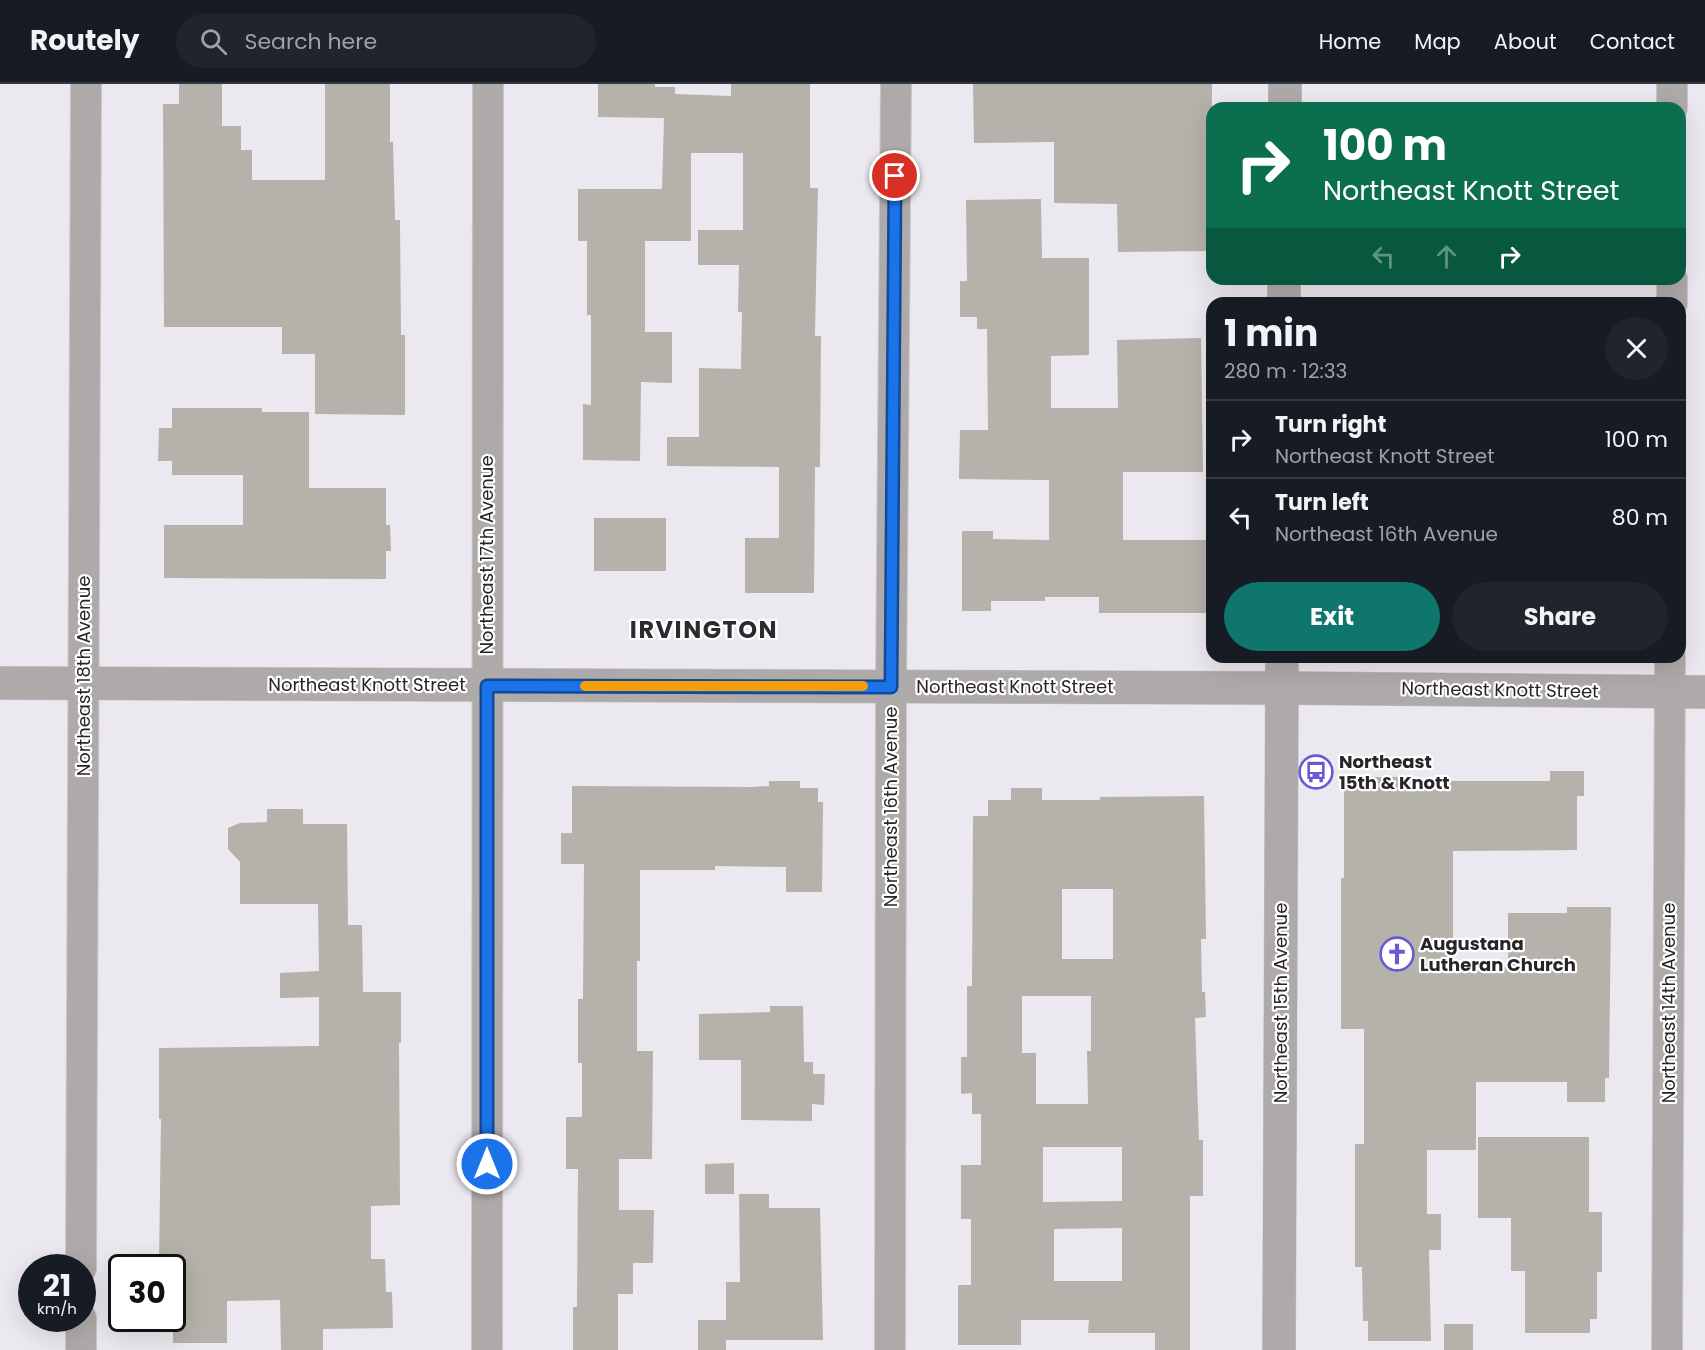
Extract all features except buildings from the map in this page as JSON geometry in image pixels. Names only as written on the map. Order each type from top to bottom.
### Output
[{"type":"street","name":"Northeast 18th Avenue","points":[[81,1254],[86,84]]},
{"type":"street","name":"Northeast 17th Avenue","points":[[487,1350],[489,84]]},
{"type":"street","name":"Northeast 16th Avenue","points":[[890,1350],[891,687],[896,84]]},
{"type":"street","points":[[1285,84],[1285,102]]},
{"type":"street","points":[[1672,84],[1672,102]]},
{"type":"street","name":"Northeast 14th Avenue","points":[[1667,1350],[1670,663]]},
{"type":"street","name":"Northeast Knott Street","points":[[0,682],[891,687],[1282,672],[1705,692]]},
{"type":"street","name":"Northeast 15th Avenue","points":[[1279,1350],[1282,672]]},
{"type":"street","points":[[81,1332],[81,1350]]},
{"type":"slow traffic","points":[[585,686],[863,686]]},
{"type":"place","name":"Northeast 15th & Knott","points":[[1316,772]]},
{"type":"place","name":"Augustana Lutheran Church","points":[[1397,954]]},
{"type":"district","name":"IRVINGTON","points":[[704,630]]},
{"type":"route","points":[[487,1164],[487,686],[891,687],[895,176]]}]
